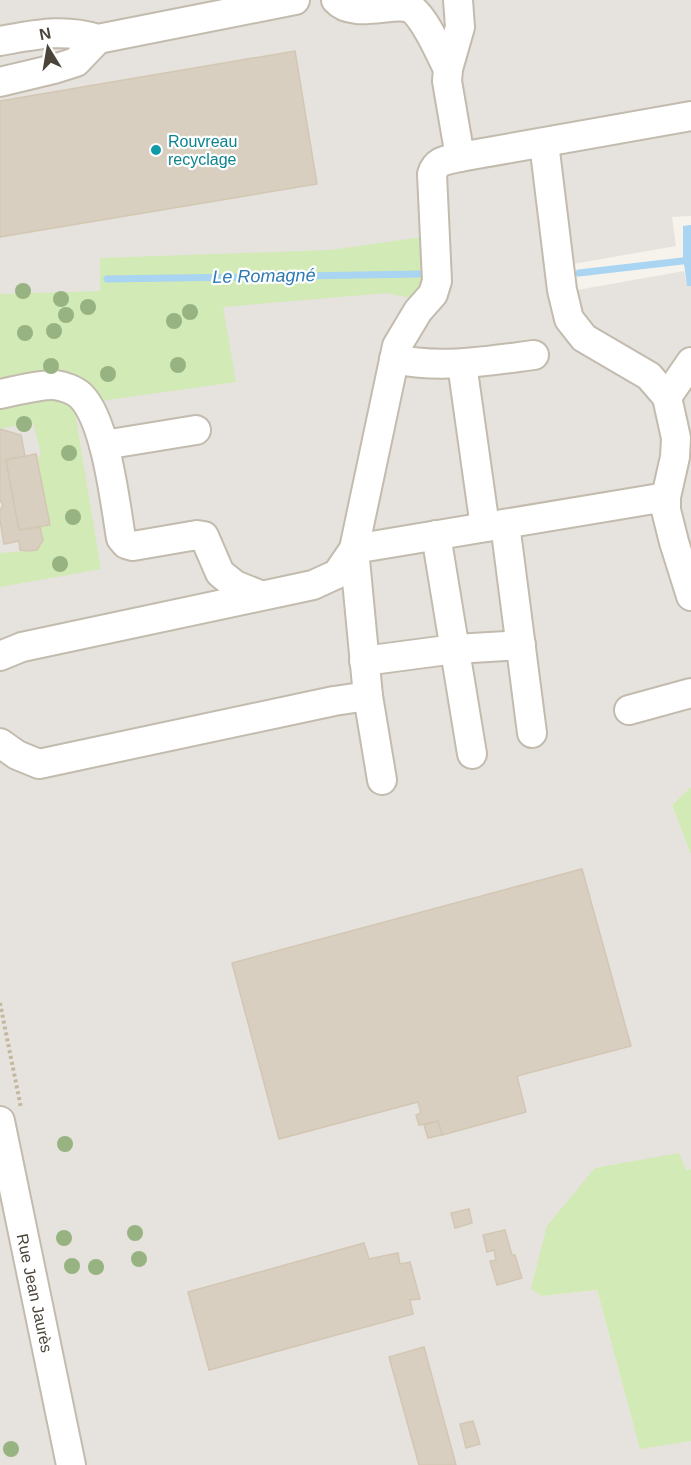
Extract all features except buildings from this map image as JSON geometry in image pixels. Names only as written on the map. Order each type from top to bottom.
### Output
[{"type":"street","points":[[0,41],[59,32],[80,33],[98,39],[295,0]]},
{"type":"street","points":[[336,0],[339,4],[364,8],[374,9],[400,5],[423,12],[448,69]]},
{"type":"street","points":[[458,0],[460,27],[448,69],[449,94],[460,157]]},
{"type":"street","points":[[0,82],[76,62],[98,39]]},
{"type":"street","points":[[382,780],[368,696],[354,549],[394,359],[404,334],[418,311],[433,294],[437,281],[432,174],[434,167],[440,161],[460,157],[691,116]]},
{"type":"street","points":[[544,143],[562,290],[569,319],[584,338],[649,376],[667,397],[684,440],[675,457],[666,497],[666,510],[691,596]]},
{"type":"street","points":[[394,359],[415,364],[462,364],[534,355]]},
{"type":"street","points":[[667,397],[691,362]]},
{"type":"street","points":[[462,364],[521,645],[532,733]]},
{"type":"street","points":[[0,394],[53,385],[68,388],[80,395],[87,405],[104,445],[122,538],[126,544],[133,546],[197,535],[204,536],[220,573],[235,585],[260,596]]},
{"type":"street","points":[[104,445],[196,430]]},
{"type":"street","points":[[0,656],[22,647],[312,585],[337,574],[354,549],[666,497]]},
{"type":"street","points":[[436,535],[472,754]]},
{"type":"street","points":[[364,661],[455,649],[521,645]]},
{"type":"street","points":[[628,710],[691,693]]},
{"type":"street","points":[[0,742],[17,755],[39,764],[334,701],[368,696]]},
{"type":"street","name":"Rue Jean Jaurès","points":[[0,1121],[71,1465]]},
{"type":"shaded area","points":[[0,0],[691,0],[691,216],[672,217],[676,246],[573,264],[577,290],[684,271],[687,286],[691,286],[691,787],[672,805],[691,855],[691,1169],[686,1170],[542,1296],[597,1290],[640,1448],[691,1441],[691,1465],[0,1465]]},
{"type":"green space","points":[[422,237],[424,290],[411,298],[387,293],[223,307],[236,382],[100,401],[0,382],[0,294],[100,291],[100,258],[330,250]]},
{"type":"green space","points":[[55,397],[74,407],[101,569],[0,587],[0,553],[37,550],[43,540],[40,527],[50,524],[37,459],[41,454],[33,422],[0,429],[0,405]]},
{"type":"green space","points":[[691,787],[691,855],[672,805]]},
{"type":"green space","points":[[679,1153],[686,1170],[691,1169],[691,1441],[640,1449],[597,1290],[542,1296],[531,1289],[547,1226],[595,1168]]},
{"type":"water","points":[[691,225],[691,286],[687,286],[683,256],[683,226]]},
{"type":"waterway","name":"Le Romagné","points":[[579,273],[691,260]]},
{"type":"waterway","name":"Le Romagné","points":[[107,279],[421,274]]},
{"type":"place","name":"Rouvreau recyclage","points":[[156,150]]}]
